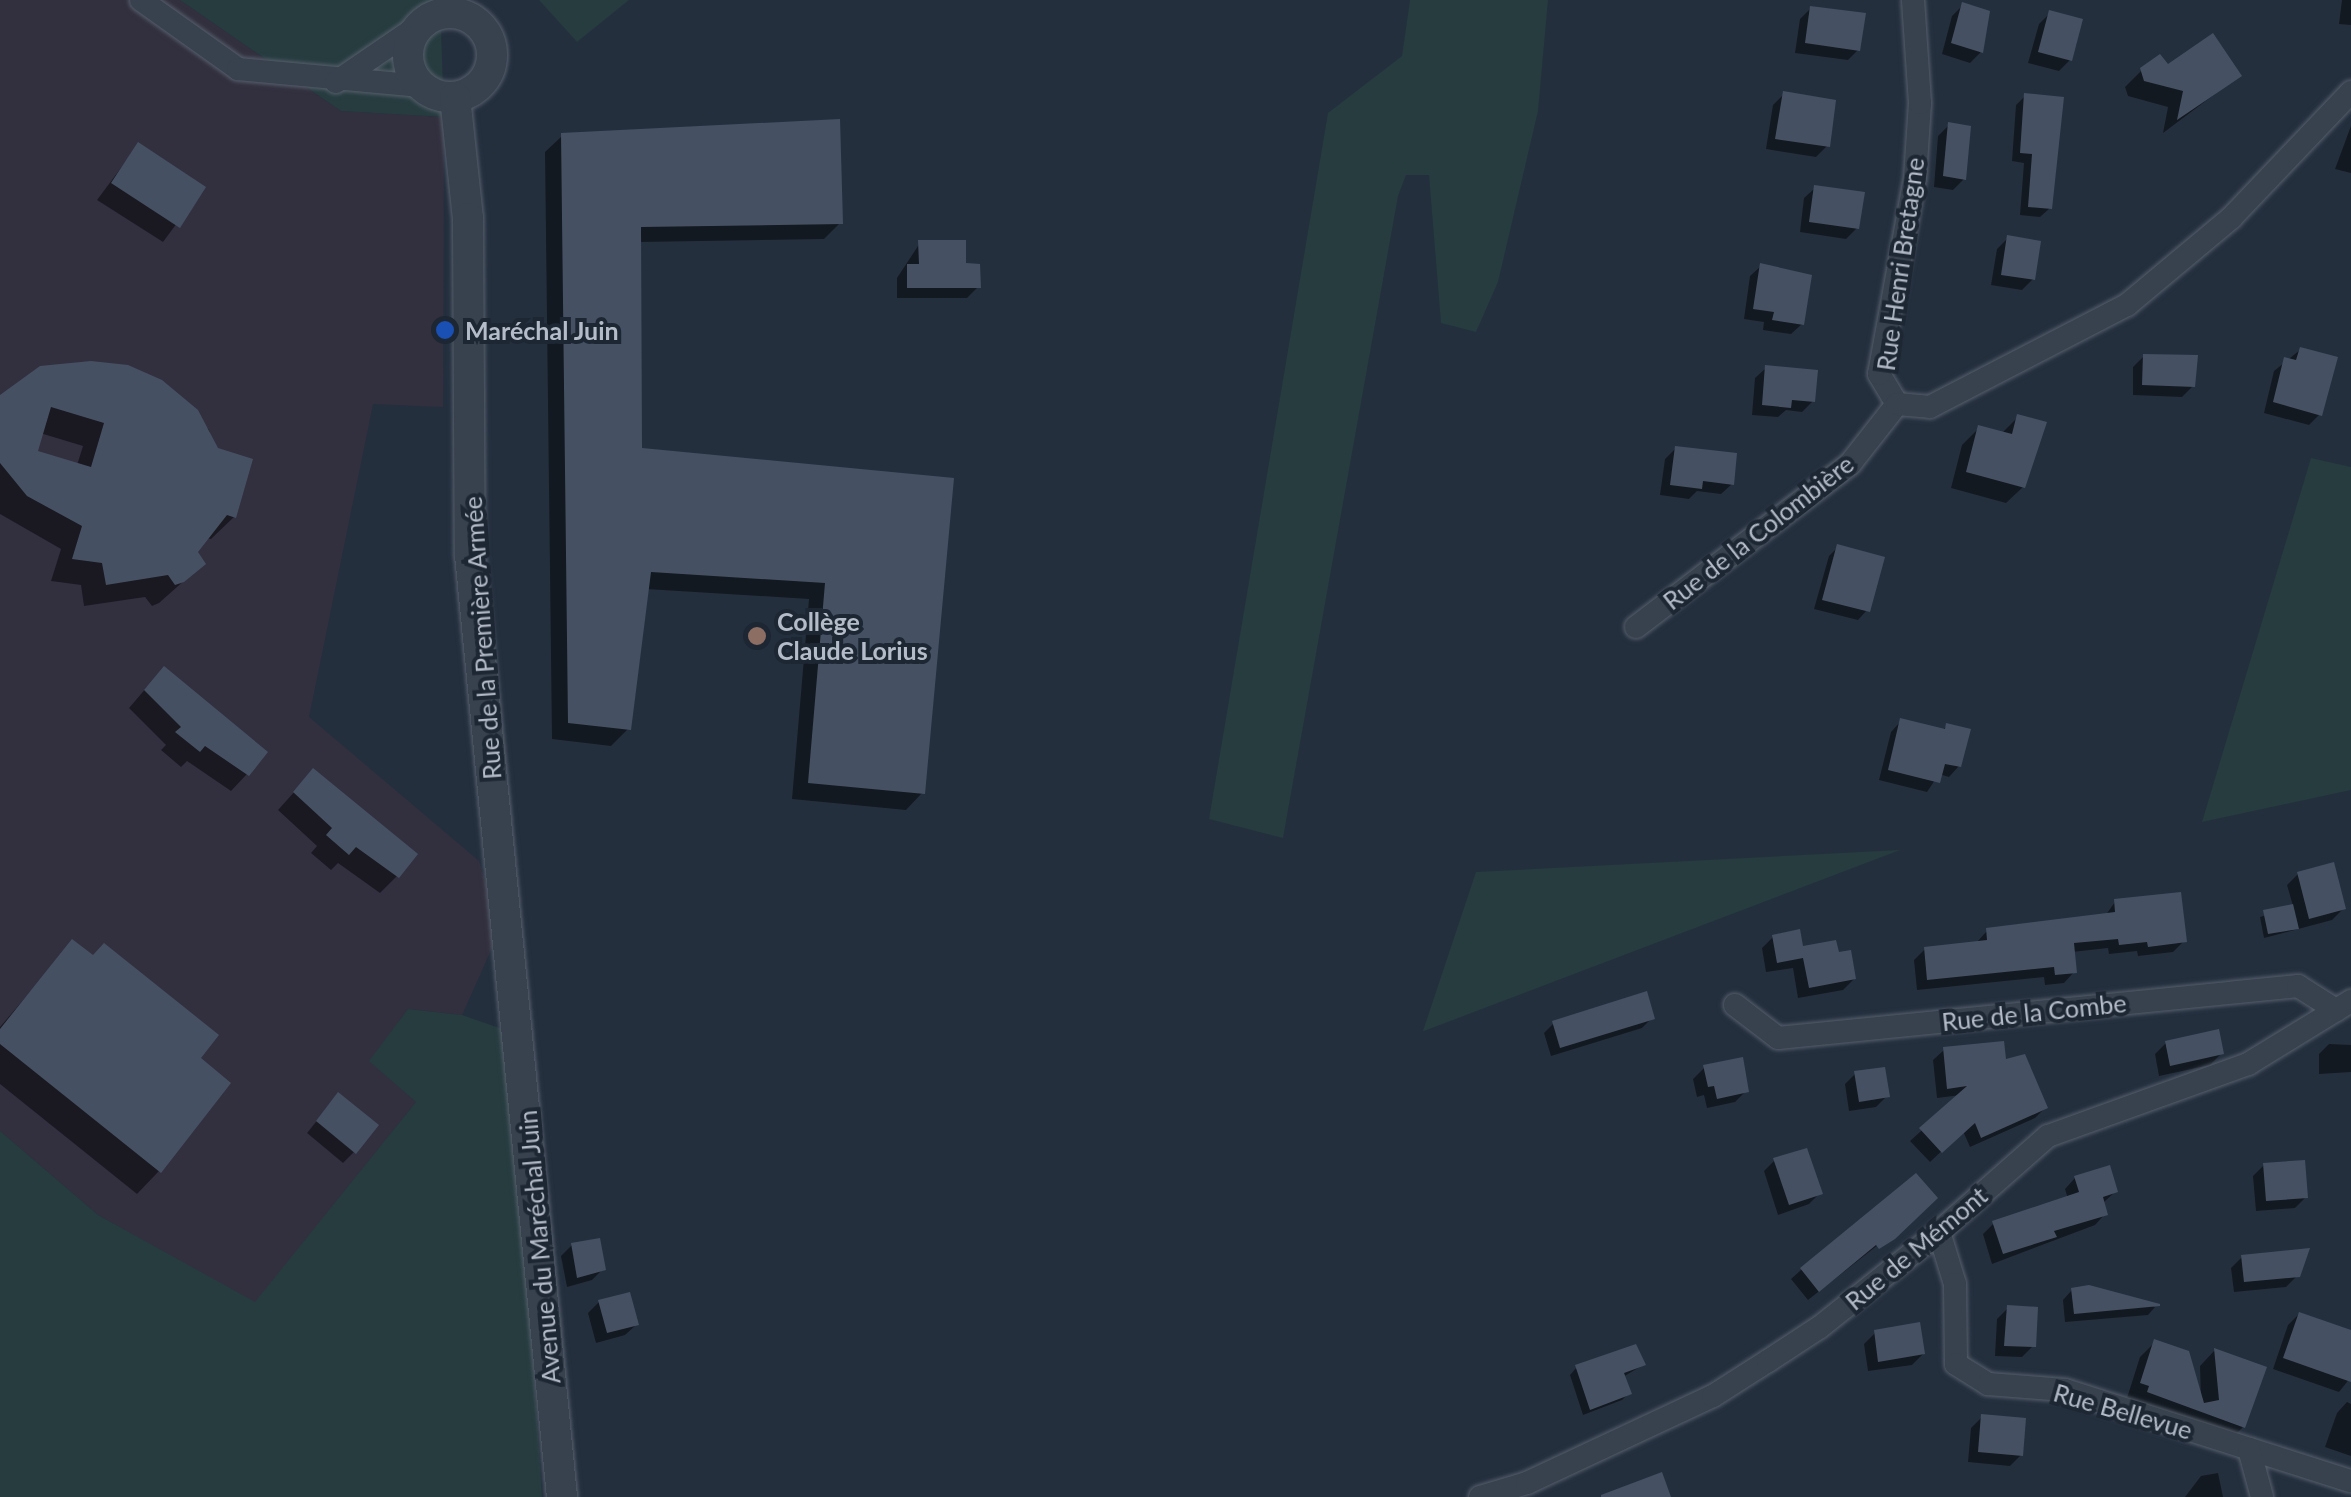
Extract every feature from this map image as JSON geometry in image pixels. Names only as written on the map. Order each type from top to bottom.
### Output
[{"type":"street","points":[[140,0],[238,70],[336,82],[421,86],[443,97],[455,97],[481,84],[493,58],[486,31],[475,20],[438,12],[336,82]]},
{"type":"street","name":"Rue Henri Bretagne","points":[[1897,404],[1879,374],[1915,178],[1920,102],[1913,0]]},
{"type":"street","points":[[421,86],[412,75],[408,48],[438,12]]},
{"type":"street","points":[[1897,404],[1930,407],[2127,305],[2231,218],[2351,92]]},
{"type":"street","name":"Rue de la Première Armée","points":[[455,97],[468,218],[470,555],[514,998]]},
{"type":"street","name":"Rue de la Colombière","points":[[1636,627],[1850,464],[1897,404]]},
{"type":"street","name":"Rue de la Combe","points":[[1735,1005],[1778,1038],[2298,986],[2344,1006]]},
{"type":"street","name":"Avenue du Maréchal Juin","points":[[514,998],[562,1497]]},
{"type":"street","name":"Rue de Mémont","points":[[1480,1497],[1527,1483],[1713,1396],[1820,1327],[1939,1232],[2048,1136],[2248,1064],[2344,1006]]},
{"type":"street","name":"Rue Bellevue","points":[[1939,1232],[1954,1284],[1956,1364],[1988,1384],[2065,1390],[2351,1481]]},
{"type":"street","points":[[2249,1448],[2262,1497]]},
{"type":"shaded area","points":[[0,0],[180,0],[341,111],[444,117],[443,407],[373,404],[309,717],[479,861],[500,930],[462,1015],[408,1009],[370,1061],[416,1102],[255,1303],[98,1215],[0,1131]]},
{"type":"green space","points":[[180,0],[440,0],[444,117],[341,111]]},
{"type":"green space","points":[[539,0],[629,0],[577,42]]},
{"type":"green space","points":[[1410,0],[1548,0],[1538,111],[1498,282],[1476,332],[1441,323],[1429,175],[1406,175],[1398,196],[1283,838],[1209,819],[1328,113],[1402,56]]},
{"type":"green space","points":[[2311,458],[2351,467],[2351,790],[2202,822]]},
{"type":"green space","points":[[1900,850],[1424,1031],[1423,1031],[1476,872]]},
{"type":"green space","points":[[408,1009],[462,1015],[511,1032],[542,1497],[0,1497],[0,1131],[98,1215],[255,1302],[416,1102],[369,1061]]},
{"type":"building","points":[[1962,2],[1990,11],[1983,53],[1951,43]]},
{"type":"building","points":[[1810,6],[1866,13],[1860,51],[1805,43]]},
{"type":"building","points":[[2049,10],[2083,19],[2072,61],[2038,52]]},
{"type":"building","points":[[2213,33],[2242,76],[2177,120],[2183,91],[2144,81],[2140,68],[2160,54],[2168,64]]},
{"type":"building","points":[[1783,91],[1836,100],[1830,147],[1775,139]]},
{"type":"building","points":[[2024,93],[2064,97],[2052,209],[2028,207],[2032,154],[2020,153]]},
{"type":"building","points":[[840,119],[843,224],[641,227],[642,448],[954,478],[925,794],[808,783],[825,583],[651,572],[631,730],[568,723],[561,133]]},
{"type":"building","points":[[1948,122],[1971,126],[1966,180],[1943,176]]},
{"type":"building","points":[[138,142],[206,187],[180,228],[111,183]]},
{"type":"building","points":[[1814,185],[1865,192],[1859,229],[1809,222]]},
{"type":"building","points":[[2007,235],[2041,241],[2035,280],[2001,275]]},
{"type":"building","points":[[918,240],[966,240],[966,263],[980,264],[981,288],[907,288],[907,264],[919,264]]},
{"type":"building","points":[[1760,263],[1812,275],[1804,325],[1772,320],[1774,312],[1753,309]]},
{"type":"building","points":[[2300,347],[2338,357],[2322,416],[2273,402],[2284,357],[2296,360]]},
{"type":"building","points":[[2143,354],[2198,355],[2195,387],[2142,385]]},
{"type":"building","points":[[91,361],[128,365],[162,380],[198,410],[218,448],[253,459],[236,518],[227,515],[198,552],[206,564],[184,582],[175,585],[168,575],[106,585],[102,563],[72,559],[82,526],[27,496],[0,463],[0,395],[40,366]],"holes":[[[51,407],[104,423],[91,467],[38,451]]]},
{"type":"building","points":[[1765,365],[1818,370],[1815,402],[1792,400],[1791,408],[1762,405]]},
{"type":"building","points":[[2017,414],[2047,422],[2025,488],[1966,472],[1978,425],[2012,434]]},
{"type":"building","points":[[1675,446],[1737,453],[1734,485],[1703,481],[1702,489],[1670,485]]},
{"type":"building","points":[[1837,544],[1885,557],[1870,612],[1822,600]]},
{"type":"building","points":[[164,666],[268,752],[249,776],[205,746],[200,752],[175,732],[181,727],[144,690]]},
{"type":"building","points":[[1900,718],[1945,729],[1946,723],[1971,729],[1961,767],[1945,764],[1940,783],[1888,770]]},
{"type":"building","points":[[313,768],[418,854],[399,878],[356,847],[349,855],[326,835],[332,828],[293,792]]},
{"type":"building","points":[[2334,862],[2346,909],[2309,919],[2297,872]]},
{"type":"building","points":[[2181,892],[2187,942],[2148,947],[2147,942],[2119,945],[2118,939],[2074,943],[2077,973],[2055,975],[2054,967],[1927,980],[1924,947],[1987,940],[1986,928],[2115,912],[2114,899]]},
{"type":"building","points":[[2293,904],[2299,929],[2268,934],[2263,910]]},
{"type":"building","points":[[1800,929],[1803,946],[1836,940],[1839,952],[1851,950],[1856,979],[1809,988],[1803,958],[1777,963],[1772,935]]},
{"type":"building","points":[[72,939],[93,955],[104,943],[219,1035],[201,1058],[231,1083],[161,1173],[0,1044],[0,1029]]},
{"type":"building","points":[[1647,991],[1655,1019],[1560,1048],[1552,1021]]},
{"type":"building","points":[[2219,1029],[2224,1054],[2170,1066],[2165,1041]]},
{"type":"building","points":[[2004,1041],[2006,1059],[2025,1054],[2048,1108],[1981,1138],[1975,1123],[1942,1153],[1919,1128],[1967,1086],[1947,1089],[1943,1047]]},
{"type":"building","points":[[1743,1057],[1749,1092],[1717,1099],[1714,1086],[1708,1087],[1703,1065]]},
{"type":"building","points":[[1885,1067],[1890,1097],[1859,1102],[1854,1071]]},
{"type":"building","points":[[338,1092],[379,1125],[356,1154],[316,1121]]},
{"type":"building","points":[[1807,1148],[1823,1194],[1789,1205],[1773,1158]]},
{"type":"building","points":[[2305,1160],[2308,1198],[2266,1201],[2263,1163]]},
{"type":"building","points":[[2110,1165],[2118,1192],[2103,1197],[2108,1215],[2054,1231],[2057,1237],[2003,1254],[1992,1221],[2079,1192],[2074,1176]]},
{"type":"building","points":[[1916,1173],[1938,1198],[1895,1239],[1879,1249],[1876,1245],[1819,1292],[1800,1268]]},
{"type":"building","points":[[600,1238],[606,1270],[577,1278],[571,1243]]},
{"type":"building","points":[[2310,1248],[2300,1277],[2244,1282],[2241,1255]]},
{"type":"building","points":[[2089,1285],[2160,1306],[2074,1314],[2071,1288]]},
{"type":"building","points":[[630,1292],[639,1325],[607,1333],[598,1300]]},
{"type":"building","points":[[2007,1305],[2038,1307],[2036,1347],[2004,1346]]},
{"type":"building","points":[[2299,1312],[2351,1330],[2351,1382],[2283,1358]]},
{"type":"building","points":[[1920,1322],[1925,1354],[1878,1362],[1874,1330]]},
{"type":"building","points":[[2154,1339],[2189,1351],[2204,1403],[2219,1400],[2214,1348],[2267,1367],[2245,1428],[2147,1392],[2149,1386],[2140,1383]]},
{"type":"building","points":[[1636,1344],[1646,1365],[1624,1373],[1632,1394],[1590,1410],[1575,1365]]},
{"type":"building","points":[[1981,1414],[2026,1418],[2023,1456],[1978,1452]]},
{"type":"building","points":[[1662,1472],[1671,1497],[1601,1497],[1601,1495]]},
{"type":"place","name":"Maréchal Juin","points":[[445,330]]},
{"type":"place","name":"Collège Claude Lorius","points":[[757,636]]}]
